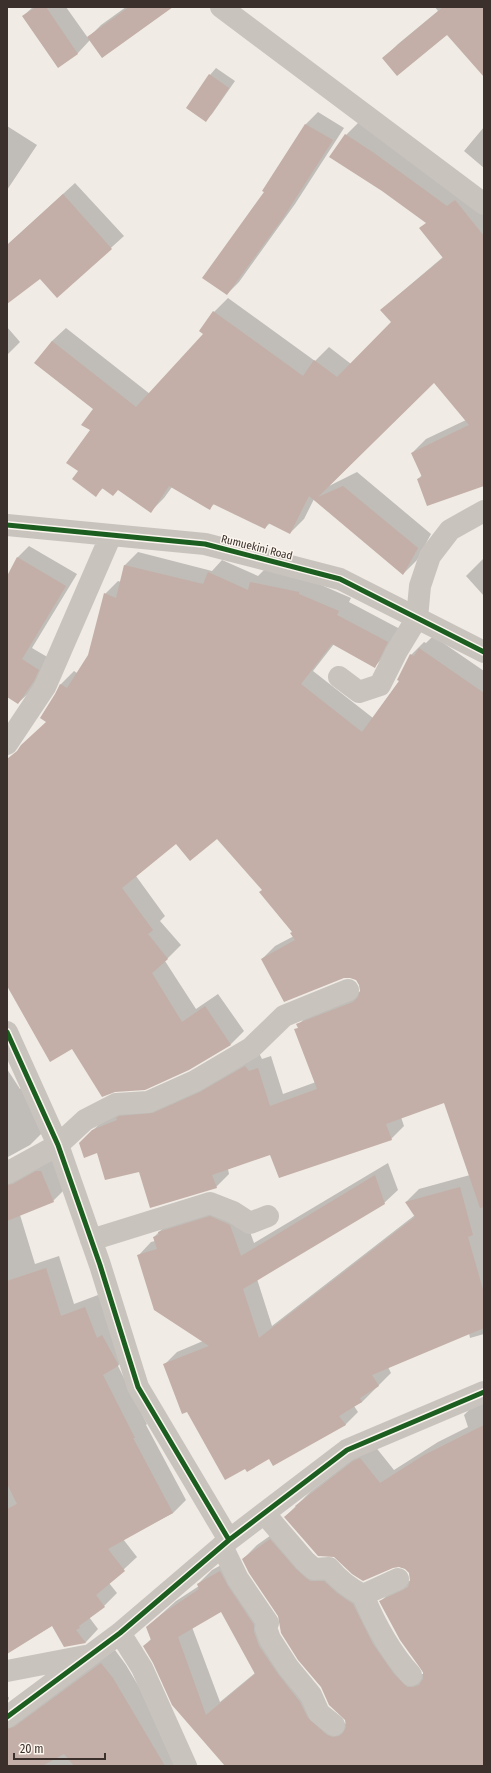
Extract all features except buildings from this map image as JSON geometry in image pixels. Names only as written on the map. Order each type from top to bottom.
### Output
[{"type":"street","points":[[221,7],[484,204]]},
{"type":"street","points":[[338,677],[359,692],[380,685],[397,651],[417,618],[420,586],[430,556],[450,530],[484,511]]},
{"type":"street","name":"Rumuekini Road","points":[[7,525],[205,544],[340,579],[484,652]]},
{"type":"street","points":[[7,744],[45,687],[111,535]]},
{"type":"street","points":[[7,1173],[58,1145],[85,1120],[116,1104],[148,1102],[195,1081],[251,1048],[284,1016],[348,990]]},
{"type":"street","points":[[7,1032],[58,1145],[91,1240],[138,1387],[225,1543],[238,1579],[268,1623],[266,1628],[270,1639],[288,1667],[311,1695],[319,1713],[334,1725]]},
{"type":"street","points":[[91,1240],[210,1203],[233,1212],[250,1223],[268,1216]]},
{"type":"street","points":[[7,1717],[120,1633],[225,1543],[347,1450],[484,1392]]},
{"type":"street","points":[[264,1513],[304,1561],[314,1569],[329,1568],[339,1580],[352,1590],[363,1595],[396,1658],[411,1675]]},
{"type":"street","points":[[363,1595],[398,1579]]},
{"type":"street","points":[[120,1633],[142,1668],[186,1766]]},
{"type":"street","points":[[7,1671],[90,1656]]},
{"type":"cycle path","points":[[7,525],[205,544],[340,579],[484,652]]},
{"type":"cycle path","points":[[7,1032],[58,1145],[100,1265],[138,1387],[229,1540]]},
{"type":"cycle path","points":[[7,1717],[120,1633],[229,1540],[347,1450],[484,1392]]}]
